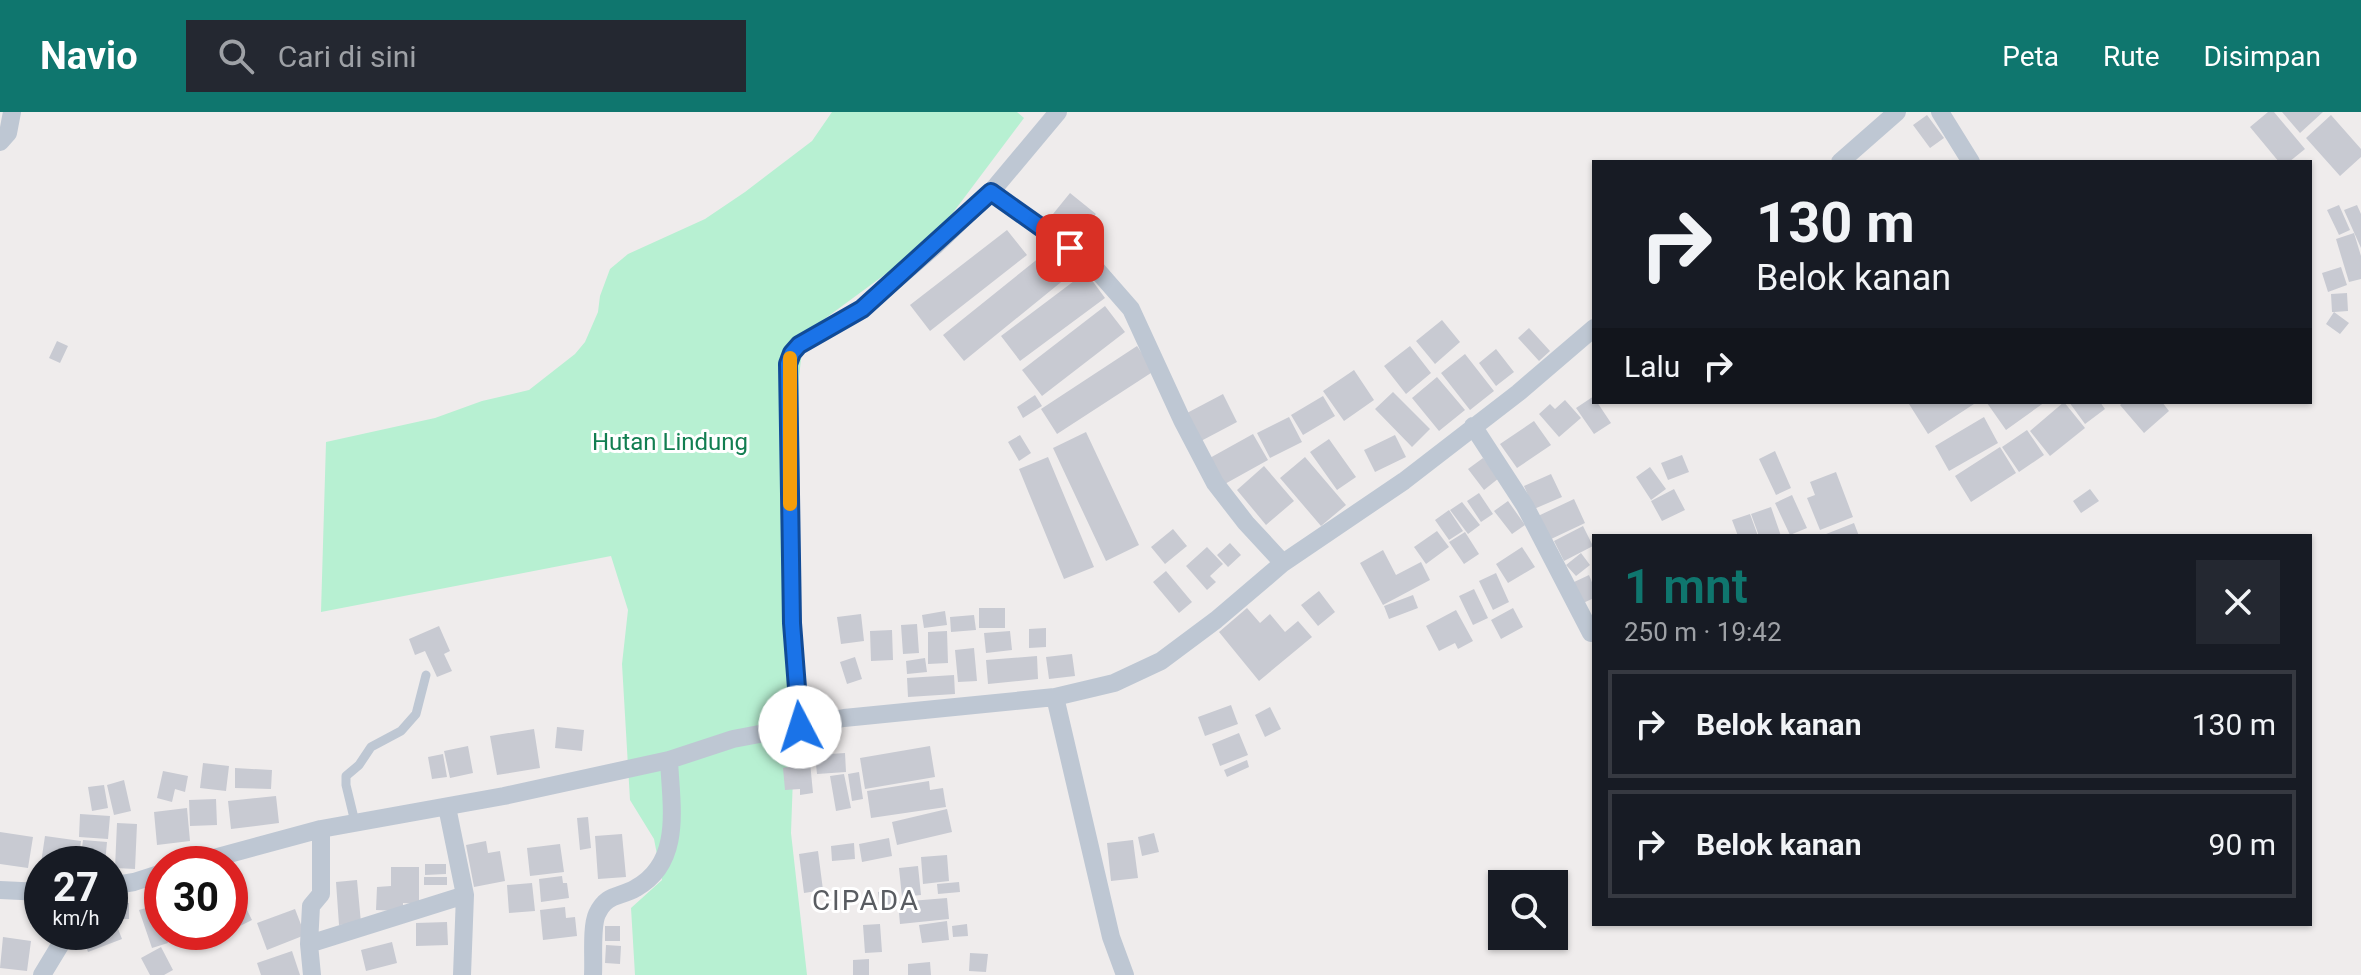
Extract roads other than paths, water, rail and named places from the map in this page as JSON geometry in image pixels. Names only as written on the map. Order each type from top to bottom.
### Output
[{"type":"street","points":[[0,142],[8,133],[12,112]]},
{"type":"street","points":[[800,727],[792,623],[789,359],[799,345],[872,301],[991,192],[1058,112]]},
{"type":"street","points":[[1842,160],[1897,112]]},
{"type":"street","points":[[1940,112],[1970,160]]},
{"type":"street","points":[[991,192],[1089,261],[1124,300],[1215,483],[1283,563]]},
{"type":"street","points":[[248,849],[321,829],[447,807],[669,760],[733,739],[858,717],[1055,697],[1114,683],[1161,661],[1216,620],[1283,563],[1404,481],[1518,393],[1592,330]]},
{"type":"street","points":[[1473,426],[1525,506],[1591,633]]},
{"type":"street","points":[[1055,697],[1111,937],[1125,975]]},
{"type":"street","points":[[593,975],[595,916],[607,898],[635,889],[656,874],[669,851],[669,760]]},
{"type":"street","points":[[447,807],[465,895],[462,975]]},
{"type":"street","points":[[312,975],[309,944],[311,906],[321,894],[321,829]]},
{"type":"street","points":[[0,890],[24,891]]},
{"type":"street","points":[[309,944],[465,895]]},
{"type":"street","points":[[42,975],[57,950]]},
{"type":"lane","points":[[355,822],[346,776],[359,765],[371,747],[401,731],[416,714],[426,675]]},
{"type":"district","name":"CIPADA","points":[[866,900]]},
{"type":"park label","name":"Hutan Lindung","points":[[670,442]]}]
